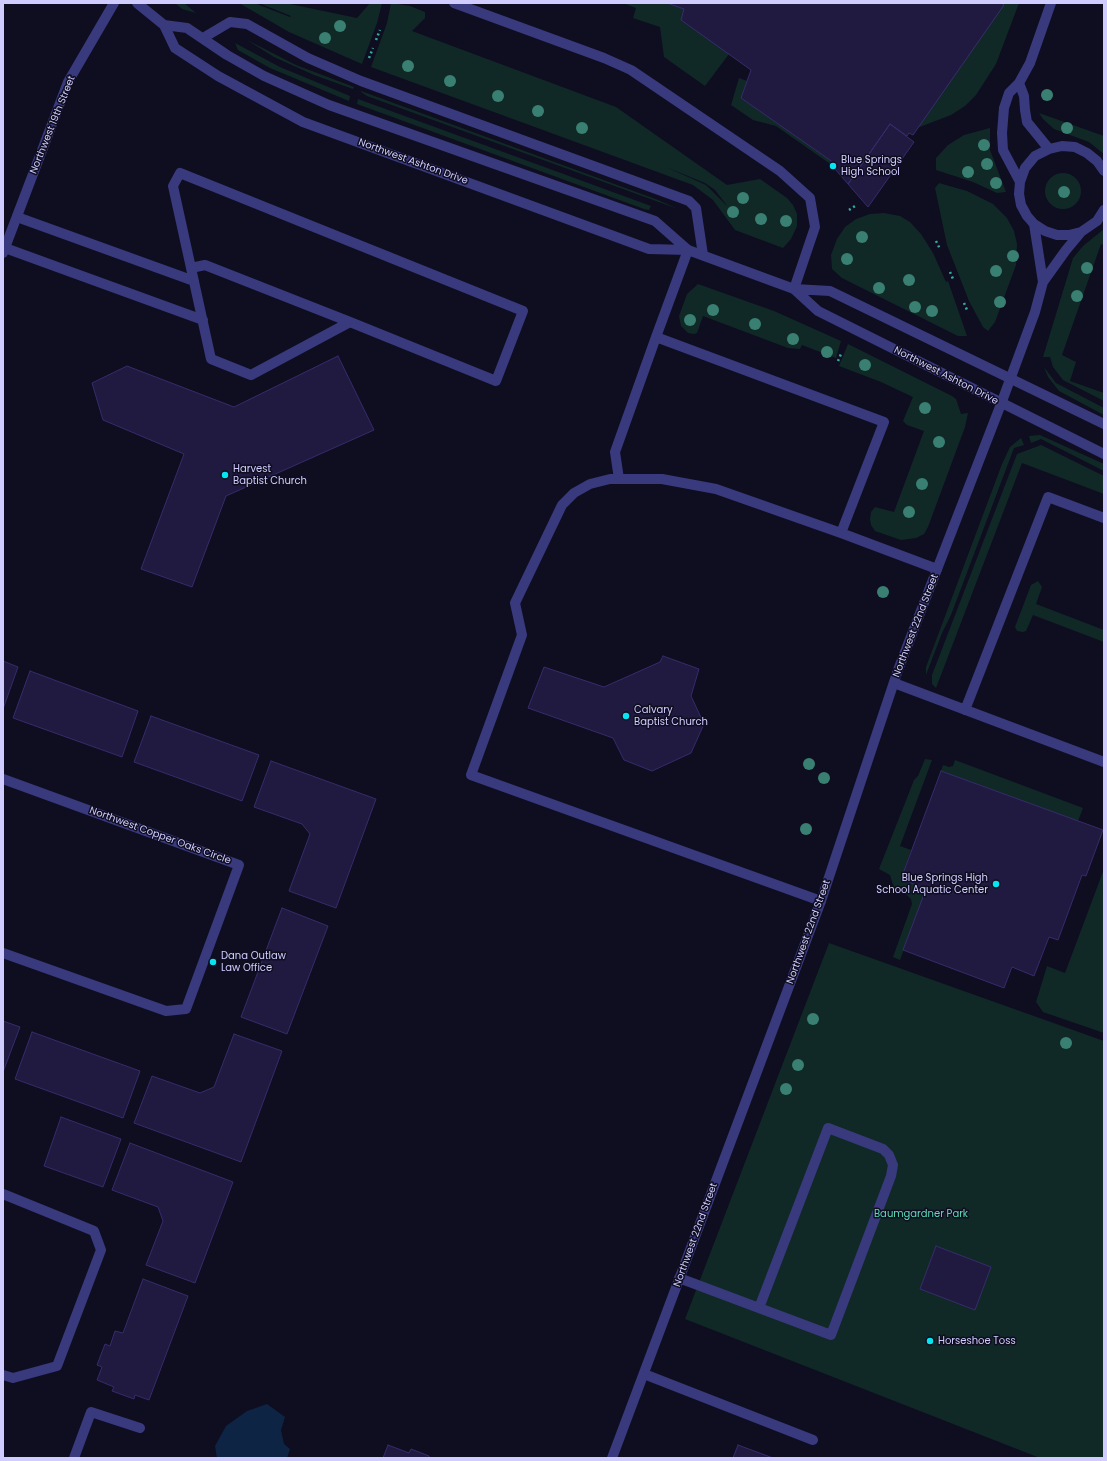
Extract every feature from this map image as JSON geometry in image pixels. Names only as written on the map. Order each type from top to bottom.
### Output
[{"type":"street","name":"Northwest 19th Street","points":[[4,251],[68,82],[114,3]]},
{"type":"street","name":"Northwest Ashton Drive","points":[[136,3],[164,25],[175,48],[218,76],[303,122],[649,249],[688,250],[794,289],[830,291],[1104,424]]},
{"type":"street","points":[[454,3],[604,58],[631,70],[780,171],[810,198],[815,227],[794,289]]},
{"type":"street","points":[[1020,182],[1003,150],[1002,133],[1004,108],[1008,96],[1019,83],[1030,63],[1051,3]]},
{"type":"street","points":[[203,38],[230,22],[236,21],[247,24],[308,58],[361,81],[689,201],[696,208],[702,255]]},
{"type":"street","name":"Northwest Ashton Drive","points":[[164,25],[187,28],[264,76],[312,98],[655,221],[688,250]]},
{"type":"street","points":[[1019,83],[1024,96],[1028,122],[1049,149]]},
{"type":"street","points":[[1082,232],[1069,235],[1057,235],[1045,231],[1034,224],[1021,205],[1020,182],[1025,168],[1032,159],[1049,149],[1062,146],[1075,147],[1087,153],[1097,161],[1104,171]]},
{"type":"street","points":[[191,268],[205,265],[350,322],[496,381],[523,311],[180,172],[173,186],[191,268],[212,359],[251,375],[350,322]]},
{"type":"street","points":[[1043,282],[1066,250],[1082,232],[1097,221],[1104,212]]},
{"type":"street","points":[[17,217],[194,280]]},
{"type":"street","points":[[1034,224],[1043,282]]},
{"type":"street","points":[[619,479],[615,452],[688,250]]},
{"type":"street","points":[[4,251],[203,320]]},
{"type":"street","name":"Northwest 22nd Street","points":[[612,1458],[821,901],[894,683],[1001,404],[1035,312],[1043,282]]},
{"type":"street","name":"Northwest Ashton Drive","points":[[794,289],[818,312],[1104,454]]},
{"type":"street","points":[[656,337],[884,422],[841,533]]},
{"type":"street","points":[[821,901],[471,775],[522,635],[515,603],[562,505],[574,493],[590,484],[619,479],[662,479],[716,490],[841,533],[937,569]]},
{"type":"street","points":[[965,710],[1048,497],[1104,518]]},
{"type":"street","points":[[894,683],[1104,762]]},
{"type":"street","name":"Northwest Copper Oaks Circle","points":[[3,779],[239,865],[186,1009],[166,1011],[3,953]]},
{"type":"street","points":[[679,1278],[830,1335],[891,1176],[893,1165],[889,1155],[883,1149],[828,1128],[759,1308]]},
{"type":"street","points":[[3,1194],[94,1231],[101,1250],[57,1366],[13,1378],[3,1375]]},
{"type":"street","points":[[644,1374],[813,1440]]},
{"type":"street","points":[[74,1458],[91,1412],[140,1428]]},
{"type":"path","points":[[376,40],[380,30]]},
{"type":"path","points":[[369,58],[373,48]]},
{"type":"path","points":[[849,210],[855,206]]},
{"type":"path","points":[[936,241],[940,249]]},
{"type":"path","points":[[950,272],[953,279]]},
{"type":"path","points":[[964,303],[967,310]]},
{"type":"path","points":[[838,361],[841,354]]},
{"type":"green space","points":[[175,3],[184,3],[196,13],[182,9]]},
{"type":"green space","points":[[239,3],[254,3],[290,17],[291,16],[259,3],[285,3],[357,18],[370,3],[382,3],[377,23],[362,64],[289,32]]},
{"type":"green space","points":[[391,3],[410,6],[425,12],[425,18],[412,31],[616,107],[727,185],[760,179],[787,198],[793,205],[797,214],[797,226],[791,239],[783,248],[735,230],[713,200],[693,185],[371,67],[387,23]],"holes":[[[666,167],[705,183],[715,190],[728,207],[706,185]]]},
{"type":"green space","points":[[623,3],[667,3],[684,9],[729,54],[705,86],[664,57],[660,27],[633,18],[636,8]]},
{"type":"green space","points":[[1004,3],[1019,3],[996,64],[976,95],[965,106],[951,115],[917,128]]},
{"type":"green space","points":[[247,40],[296,65],[354,87],[353,89],[314,75],[274,57]]},
{"type":"green space","points":[[235,43],[280,67],[350,96],[349,101],[270,68],[238,50]]},
{"type":"green space","points":[[739,78],[747,81],[741,98],[837,165],[836,168],[776,126],[753,120],[731,105]]},
{"type":"green space","points":[[361,91],[658,200],[678,209],[367,96]]},
{"type":"green space","points":[[358,99],[651,206],[649,210],[644,209],[357,104]]},
{"type":"green space","points":[[1039,113],[1104,136],[1104,154],[1089,142],[1054,129]]},
{"type":"green space","points":[[990,128],[990,150],[1006,192],[997,193],[973,182],[936,170],[936,158],[948,145],[964,135]]},
{"type":"green space","points":[[1066,173],[1076,178],[1080,184],[1080,198],[1076,204],[1070,208],[1060,209],[1050,204],[1046,198],[1045,188],[1050,178],[1056,174]]},
{"type":"green space","points":[[939,183],[967,191],[993,204],[1007,218],[1014,231],[1017,244],[1016,265],[995,322],[988,331],[983,327],[969,301],[947,245],[935,188]]},
{"type":"green space","points":[[884,213],[900,216],[910,222],[921,234],[933,253],[946,282],[948,281],[967,336],[958,336],[842,278],[832,269],[831,255],[837,239],[845,227],[856,219],[870,214]]},
{"type":"green space","points":[[1104,229],[1104,245],[1101,244],[1062,355],[1076,362],[1070,381],[1104,393],[1104,401],[1063,380],[1053,367],[1050,357],[1043,357],[1073,258],[1083,246]]},
{"type":"green space","points":[[698,284],[774,311],[841,341],[836,358],[802,345],[800,349],[788,348],[703,316],[697,333],[688,333],[681,326],[679,316],[687,294]]},
{"type":"green space","points":[[848,344],[952,396],[956,399],[961,414],[968,413],[965,427],[928,527],[924,534],[916,538],[901,540],[875,531],[871,525],[870,519],[871,512],[875,507],[894,512],[924,431],[907,425],[903,421],[913,397],[881,382],[839,366]]},
{"type":"green space","points":[[1044,367],[1056,383],[1104,408],[1104,415],[1059,391],[1048,377]]},
{"type":"green space","points":[[1040,435],[1104,464],[1104,471],[1041,439],[1031,443],[1029,436]]},
{"type":"green space","points":[[1021,438],[1024,445],[1014,448],[951,615],[942,633],[926,675],[926,667],[1002,464],[1010,447]]},
{"type":"green space","points":[[1041,445],[1104,476],[1104,494],[1022,463],[936,688],[932,684],[932,675],[1017,454]]},
{"type":"green space","points":[[1038,581],[1042,587],[1036,604],[1104,630],[1104,642],[1033,615],[1026,631],[1017,631],[1015,627],[1031,585]]},
{"type":"green space","points":[[925,759],[932,760],[900,846],[911,850],[901,879],[926,889],[900,960],[893,957],[912,904],[911,899],[906,894],[894,888],[890,875],[879,869],[914,780],[918,776]]},
{"type":"green space","points":[[955,760],[1083,808],[1078,821],[941,771],[943,765],[949,767],[953,766]]},
{"type":"green space","points":[[1104,869],[1104,1033],[1043,1012],[1036,1002],[1047,966],[1065,973]]},
{"type":"green space","name":"Baumgardner Park","points":[[829,943],[1104,1041],[1104,1458],[1040,1458],[685,1319]]},
{"type":"water","points":[[267,1404],[285,1417],[281,1430],[284,1444],[290,1449],[287,1458],[217,1458],[215,1446],[226,1426],[247,1411]]},
{"type":"building","name":"Blue Springs High School","points":[[667,3],[1001,3],[1004,5],[913,135],[909,133],[907,136],[890,124],[848,184],[835,169],[837,165],[741,98],[751,70],[681,20],[684,9]]},
{"type":"building","points":[[890,124],[914,142],[868,207],[848,184]]},
{"type":"building","name":"Harvest Baptist Church","points":[[338,356],[374,430],[226,496],[192,587],[141,569],[184,454],[103,420],[92,383],[127,366],[234,407]]},
{"type":"building","name":"Calvary Baptist Church","points":[[663,656],[699,669],[691,696],[704,724],[691,753],[652,771],[624,760],[613,738],[528,708],[544,667],[604,687],[660,662]]},
{"type":"building","points":[[3,661],[18,667],[3,709]]},
{"type":"building","points":[[30,671],[138,711],[122,757],[13,718]]},
{"type":"building","points":[[151,716],[259,755],[242,801],[134,762]]},
{"type":"building","points":[[271,761],[376,799],[336,908],[289,891],[310,834],[302,824],[254,807]]},
{"type":"building","name":"Blue Springs High School Aquatic Center","points":[[941,771],[1103,830],[1086,876],[1082,875],[1058,940],[1049,937],[1034,976],[1012,967],[1004,988],[903,950],[926,889],[901,879]]},
{"type":"building","points":[[282,908],[328,926],[287,1034],[241,1017]]},
{"type":"building","points":[[3,1021],[20,1027],[3,1072]]},
{"type":"building","points":[[32,1032],[140,1071],[123,1118],[15,1079]]},
{"type":"building","points":[[234,1034],[282,1051],[241,1162],[134,1123],[152,1076],[200,1093],[214,1087]]},
{"type":"building","points":[[61,1117],[121,1139],[103,1187],[44,1166]]},
{"type":"building","points":[[130,1143],[233,1182],[195,1283],[146,1265],[163,1221],[158,1207],[112,1190]]},
{"type":"building","points":[[936,1246],[991,1267],[975,1310],[920,1289]]},
{"type":"building","points":[[143,1279],[188,1296],[149,1400],[135,1395],[134,1399],[112,1391],[114,1387],[97,1380],[102,1367],[97,1365],[105,1344],[110,1346],[115,1331],[123,1333]]},
{"type":"building","points":[[388,1445],[409,1453],[411,1449],[429,1456],[429,1458],[383,1458]]},
{"type":"building","points":[[738,1445],[773,1458],[733,1458]]},
{"type":"place","name":"Blue Springs High School","points":[[833,166]]},
{"type":"place","name":"Harvest Baptist Church","points":[[225,475]]},
{"type":"place","name":"Calvary Baptist Church","points":[[626,716]]},
{"type":"place","name":"Blue Springs High School Aquatic Center","points":[[996,884]]},
{"type":"place","name":"Dana Outlaw Law Office","points":[[213,962]]},
{"type":"place","name":"Horseshoe Toss","points":[[930,1341]]}]
